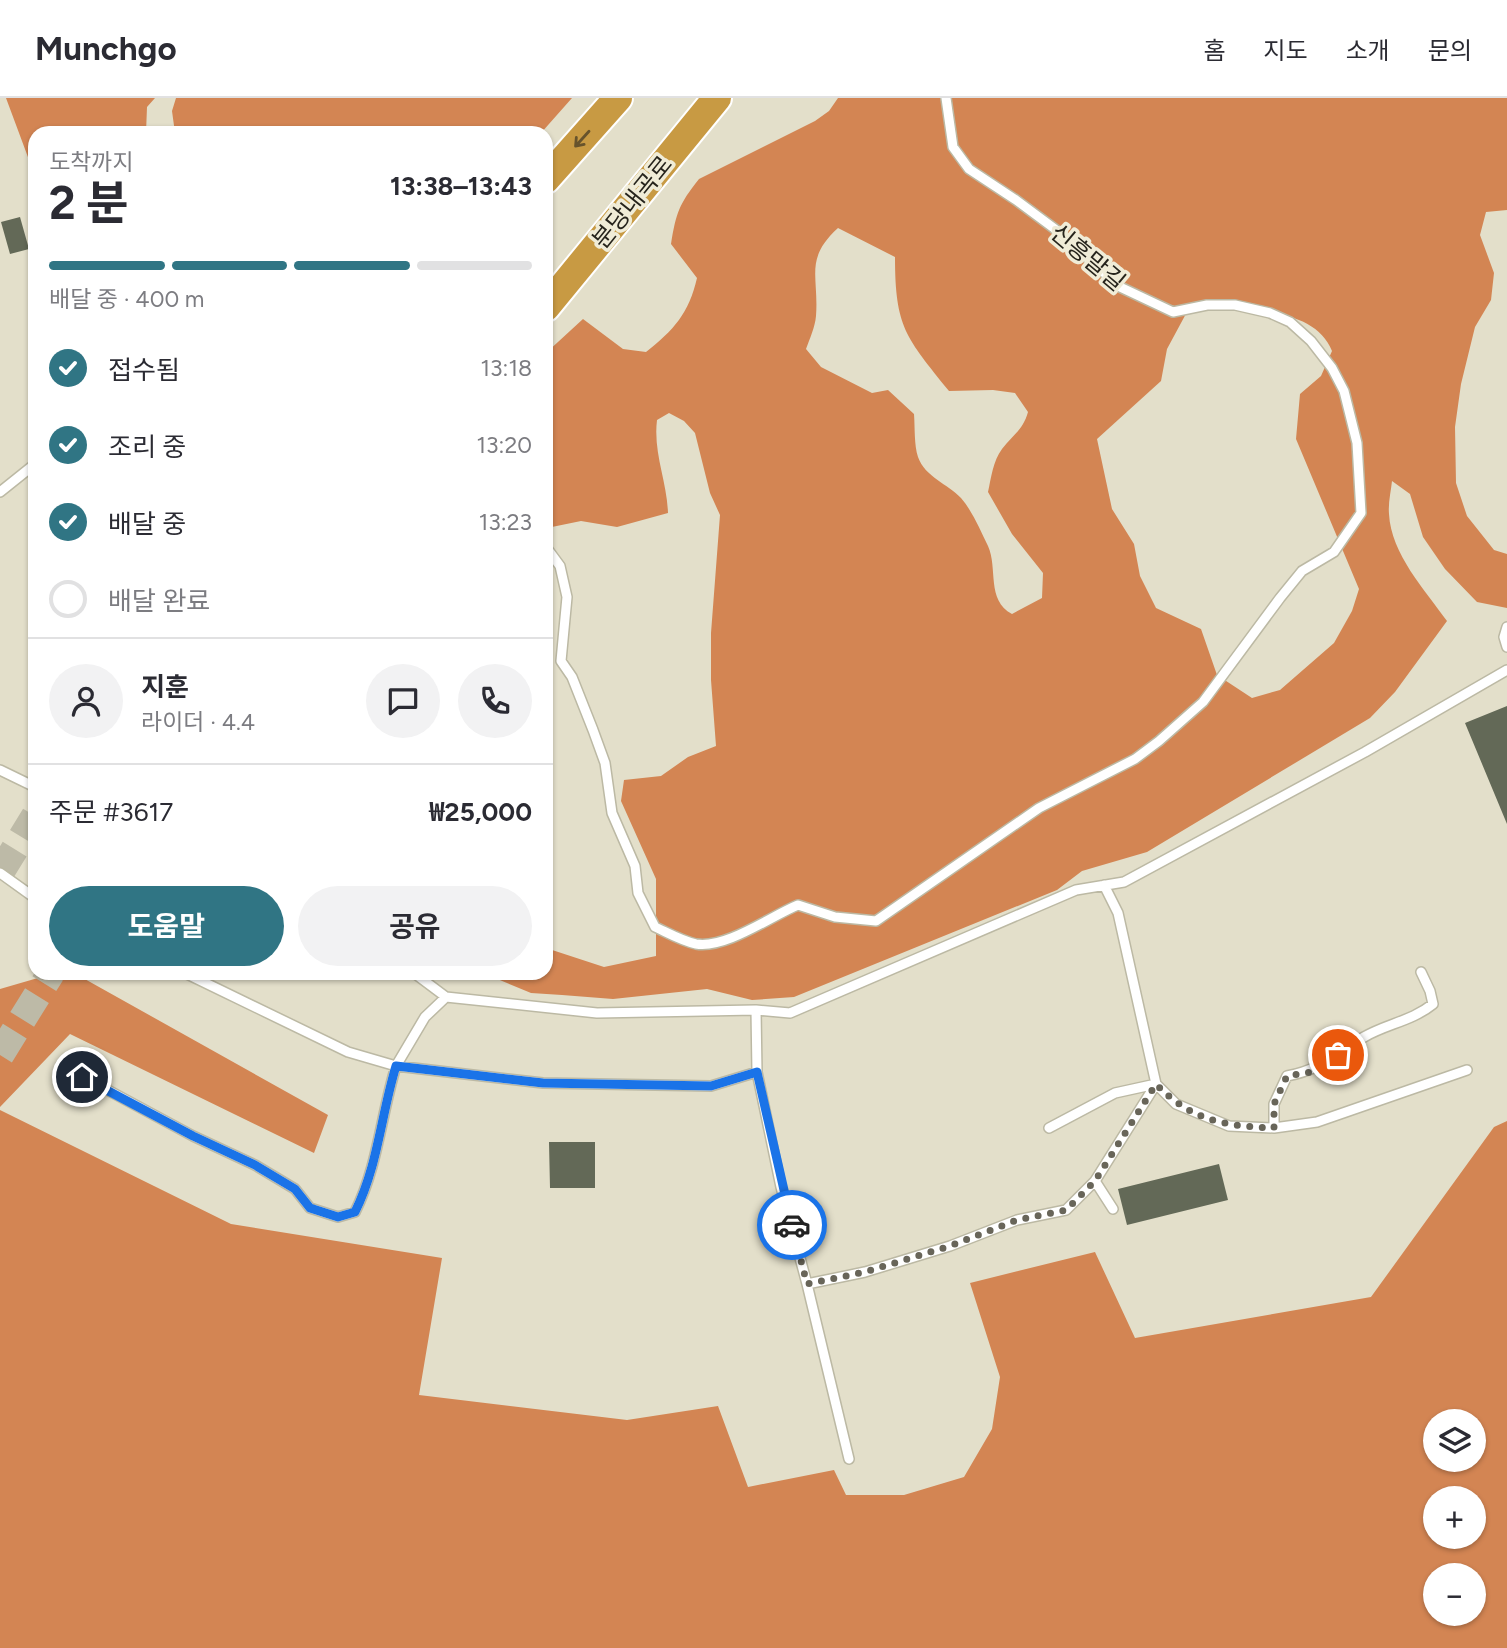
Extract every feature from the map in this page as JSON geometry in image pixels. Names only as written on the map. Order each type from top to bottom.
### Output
[{"type":"highway","points":[[553,171],[618,98]]},
{"type":"highway","name":"분당내곡로","points":[[553,298],[709,108]]},
{"type":"lane","points":[[709,108],[731,98]]},
{"type":"lane","name":"신흥말길","points":[[553,557],[559,566],[567,597],[561,662],[572,677],[605,763],[612,813],[635,866],[638,893],[655,927],[697,944],[715,943],[741,933],[798,905],[835,917],[876,921],[1039,808],[1135,759],[1159,741],[1203,702],[1302,571],[1334,552],[1361,513],[1357,443],[1344,391],[1332,368],[1311,341],[1290,322],[1269,313],[1235,305],[1207,305],[1173,312],[1120,287],[1055,229],[969,169],[953,147],[946,98]]},
{"type":"lane","points":[[0,492],[28,470]]},
{"type":"lane","points":[[1507,627],[1504,637],[1507,647]]},
{"type":"lane","points":[[423,980],[446,997],[597,1013],[756,1010],[790,1013],[1076,890],[1124,882],[1365,752],[1507,670]]},
{"type":"lane","points":[[0,770],[28,783]]},
{"type":"lane","points":[[0,873],[28,893]]},
{"type":"lane","points":[[1104,885],[1118,913],[1156,1084],[1176,1104],[1229,1126],[1274,1128],[1317,1122],[1467,1070]]},
{"type":"lane","points":[[1274,1128],[1274,1104],[1287,1076],[1311,1072],[1366,1035],[1422,1012],[1433,1004],[1421,972]]},
{"type":"lane","points":[[200,980],[348,1052],[396,1066],[543,1083],[711,1086],[757,1072]]},
{"type":"lane","points":[[61,1065],[193,1136],[255,1165],[295,1189],[310,1208],[338,1217],[355,1212],[369,1185],[385,1101],[396,1066],[425,1017],[446,997]]},
{"type":"lane","points":[[756,1010],[757,1072],[781,1187],[849,1460]]},
{"type":"lane","points":[[1049,1128],[1115,1093],[1156,1084]]},
{"type":"lane","points":[[807,1284],[865,1272],[950,1246],[1017,1220],[1066,1210],[1095,1181],[1156,1084]]},
{"type":"lane","points":[[1095,1181],[1113,1209]]},
{"type":"shaded area","points":[[6,98],[155,98],[147,107],[146,126],[28,126],[28,157]]},
{"type":"shaded area","points":[[176,98],[572,98],[547,126],[174,126],[172,111]]},
{"type":"shaded area","points":[[838,98],[1507,98],[1507,210],[1486,212],[1480,235],[1494,273],[1491,300],[1475,327],[1461,384],[1455,427],[1456,483],[1467,516],[1494,550],[1507,554],[1507,608],[1477,602],[1445,569],[1423,537],[1410,494],[1392,481],[1389,514],[1396,543],[1410,571],[1447,621],[1395,692],[1370,718],[1147,852],[1082,871],[1057,890],[794,997],[752,1000],[707,989],[613,999],[531,993],[500,980],[553,980],[553,950],[604,967],[656,956],[656,879],[621,801],[624,780],[661,776],[688,757],[716,746],[711,633],[720,515],[710,493],[695,433],[684,421],[669,413],[657,420],[658,455],[668,513],[617,527],[581,521],[553,527],[553,347],[583,319],[623,349],[646,352],[656,344],[685,311],[697,278],[671,244],[679,209],[692,188],[699,179],[815,121],[829,111]],"holes":[[[838,228],[895,257],[897,300],[906,330],[922,357],[949,391],[993,390],[1015,393],[1028,412],[1020,428],[999,454],[988,492],[1012,534],[1043,573],[1042,598],[1012,614],[999,601],[991,555],[969,509],[956,493],[921,464],[916,447],[914,414],[888,390],[872,393],[821,367],[806,349],[816,316],[815,269],[827,239]],[[1218,307],[1267,311],[1313,327],[1324,337],[1332,351],[1321,376],[1300,394],[1296,439],[1359,589],[1352,611],[1334,643],[1280,690],[1252,698],[1217,675],[1201,629],[1156,608],[1140,576],[1134,544],[1112,509],[1097,439],[1161,381],[1167,349],[1188,310]]]},
{"type":"shaded area","points":[[31,980],[87,980],[328,1115],[314,1153],[70,1034],[0,1107],[0,989]]},
{"type":"shaded area","points":[[0,1110],[231,1224],[442,1258],[419,1395],[627,1420],[718,1406],[748,1487],[834,1470],[846,1495],[904,1495],[964,1477],[992,1429],[1000,1377],[970,1283],[1095,1252],[1135,1338],[1371,1297],[1494,1127],[1507,1121],[1507,1648],[0,1648]]},
{"type":"building","points":[[20,217],[28,249],[10,254],[1,222]]},
{"type":"building","points":[[1507,706],[1507,824],[1465,723]]},
{"type":"building","points":[[549,1142],[595,1142],[595,1188],[550,1188]]},
{"type":"building","points":[[1219,1164],[1228,1200],[1127,1225],[1118,1189]]},
{"type":"tunnel","points":[[0,873],[28,827]]},
{"type":"tunnel","points":[[0,1055],[47,980]]},
{"type":"way so far","points":[[792,1225],[807,1284],[865,1272],[950,1246],[1017,1220],[1066,1210],[1095,1181],[1156,1084],[1176,1104],[1229,1126],[1274,1128],[1274,1104],[1287,1076],[1311,1072],[1338,1055]]},
{"type":"route","points":[[82,1077],[193,1136],[255,1165],[295,1189],[310,1208],[338,1217],[355,1212],[369,1185],[385,1101],[396,1066],[543,1083],[711,1086],[757,1072],[781,1187],[792,1225]]}]
